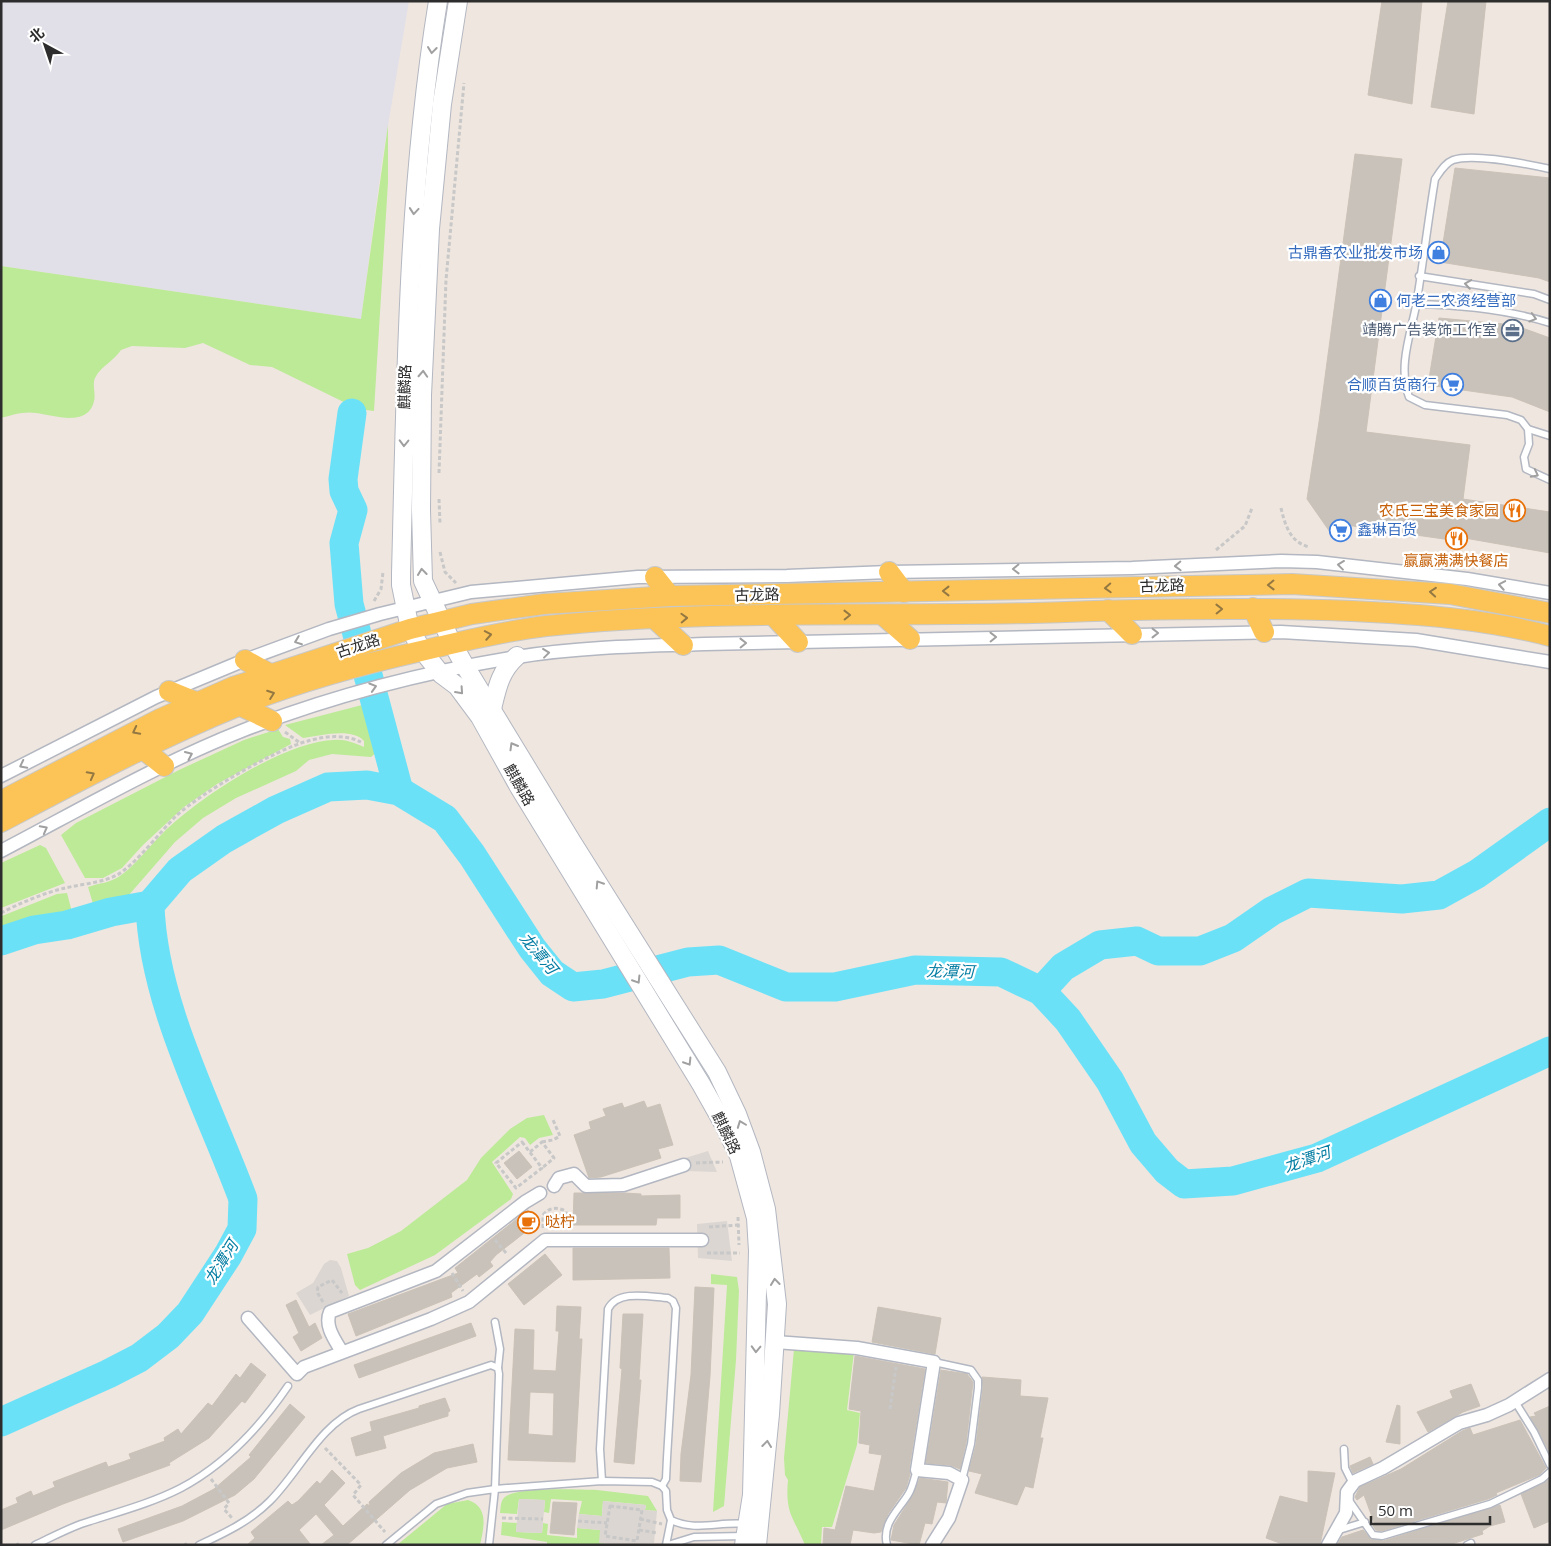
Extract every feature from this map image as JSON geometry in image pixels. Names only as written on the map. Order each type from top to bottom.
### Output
[{"type":"main road","name":"麒麟路","points":[[438,1],[422,121],[408,287],[401,574],[405,608],[410,629],[422,650],[438,671],[457,686],[480,717],[519,788],[701,1084],[739,1156],[756,1218],[758,1301],[752,1495],[748,1537]]},
{"type":"main road","name":"麒麟路","points":[[458,1],[438,148],[430,229],[422,395],[422,568],[430,600],[465,666],[728,1092],[746,1137],[757,1171],[769,1228],[775,1283],[775,1342],[748,1537]]},
{"type":"main road","points":[[889,572],[904,592]]},
{"type":"main road","points":[[655,577],[670,596]]},
{"type":"main road","name":"古龙路","points":[[1,822],[143,749],[239,706],[321,676],[347,660],[369,642],[410,629],[472,614],[544,604],[670,596],[1292,584],[1450,594],[1550,613]]},
{"type":"main road","points":[[1253,608],[1264,632]]},
{"type":"main road","name":"古龙路","points":[[1,801],[92,753],[196,702],[270,674],[347,660],[389,658],[452,643],[545,626],[654,618],[1253,608],[1397,613],[1467,620],[1542,634]]},
{"type":"main road","points":[[1108,610],[1132,634]]},
{"type":"main road","points":[[883,614],[910,639]]},
{"type":"main road","points":[[774,616],[798,642]]},
{"type":"main road","points":[[654,618],[683,644]]},
{"type":"main road","points":[[1542,634],[1550,652]]},
{"type":"main road","points":[[492,709],[497,685],[504,671],[517,656]]},
{"type":"main road","points":[[245,660],[270,674]]},
{"type":"main road","points":[[170,691],[196,702]]},
{"type":"main road","points":[[239,706],[278,725]]},
{"type":"main road","points":[[143,749],[164,766]]},
{"type":"street","points":[[1,776],[170,691],[245,660],[360,620],[430,600],[470,592],[530,585],[655,577],[797,576],[889,572],[1132,568],[1281,561],[1317,562],[1467,579],[1550,593]]},
{"type":"street","points":[[1,851],[164,766],[244,730],[278,725],[351,694],[395,681],[517,656],[622,646],[683,644],[1264,632],[1314,633],[1416,640],[1550,662]]},
{"type":"street","points":[[554,1186],[559,1178],[574,1174],[586,1186],[623,1185],[684,1165]]},
{"type":"street","points":[[342,1352],[329,1327],[328,1318],[330,1312],[428,1274],[447,1264],[525,1202],[540,1193]]},
{"type":"street","points":[[248,1318],[298,1374],[304,1367],[431,1319],[470,1302],[545,1240],[702,1240]]},
{"type":"street","points":[[775,1342],[857,1348],[900,1354],[934,1362],[917,1470],[949,1474],[962,1480],[949,1518],[932,1545]]},
{"type":"street","points":[[1328,1545],[1346,1513],[1346,1496],[1355,1481],[1383,1468],[1459,1423],[1496,1412],[1550,1379]]},
{"type":"lane","points":[[1550,168],[1524,163],[1467,158],[1452,160],[1443,167],[1434,179],[1416,304],[1405,362],[1404,382],[1409,397],[1425,405],[1507,415],[1522,420],[1528,429],[1529,444],[1524,457],[1526,469],[1550,480]]},
{"type":"lane","points":[[1419,276],[1534,294],[1550,300]]},
{"type":"lane","points":[[1416,304],[1443,304],[1513,312],[1550,323]]},
{"type":"lane","points":[[1528,429],[1550,436]]},
{"type":"lane","points":[[602,1481],[600,1449],[608,1309],[611,1304],[628,1296],[668,1298],[673,1301],[676,1308],[666,1479],[662,1486]]},
{"type":"lane","points":[[489,1545],[495,1489],[500,1349],[495,1322]]},
{"type":"lane","points":[[934,1362],[971,1370],[978,1380],[972,1439],[962,1480]]},
{"type":"lane","points":[[199,1545],[239,1526],[271,1500],[332,1425],[348,1412],[480,1368],[491,1365],[498,1368]]},
{"type":"lane","points":[[36,1545],[79,1525],[152,1500],[180,1488],[206,1473],[224,1460],[244,1440],[288,1386]]},
{"type":"lane","points":[[1514,1400],[1534,1432],[1550,1465]]},
{"type":"lane","points":[[1344,1449],[1347,1473],[1351,1480],[1355,1481]]},
{"type":"lane","points":[[887,1545],[885,1538],[890,1520],[910,1492],[917,1470]]},
{"type":"lane","points":[[1346,1496],[1373,1534],[1382,1536],[1490,1504],[1542,1479],[1550,1472]]},
{"type":"lane","points":[[386,1545],[436,1504],[459,1495],[495,1489],[602,1481],[652,1482],[662,1486],[666,1491],[670,1523],[667,1545],[694,1537],[748,1537]]},
{"type":"lane","points":[[670,1523],[696,1527],[732,1522],[748,1537]]},
{"type":"lane","points":[[1336,1531],[1365,1522]]},
{"type":"path","points":[[439,482],[446,280],[464,81]]},
{"type":"path","points":[[439,490],[440,525]]},
{"type":"path","points":[[1208,554],[1221,547],[1239,531],[1251,516],[1252,508]]},
{"type":"path","points":[[440,550],[445,572],[457,584],[463,584]]},
{"type":"path","points":[[278,725],[300,744]]},
{"type":"path","points":[[1,913],[54,891],[101,881],[122,872],[157,835],[188,807],[247,770],[300,744],[330,737],[344,737],[361,742]]},
{"type":"path","points":[[530,1152],[542,1142],[553,1140],[560,1136],[553,1120]]},
{"type":"path","points":[[542,1142],[554,1158],[542,1168],[516,1188],[496,1163],[522,1142],[542,1168]]},
{"type":"path","points":[[721,1156],[725,1167]]},
{"type":"path","points":[[684,1165],[723,1162]]},
{"type":"path","points":[[545,1240],[543,1215],[548,1209],[558,1208],[566,1212],[570,1239]]},
{"type":"path","points":[[738,1210],[742,1261]]},
{"type":"path","points":[[488,1232],[516,1264]]},
{"type":"path","points":[[447,1264],[470,1302]]},
{"type":"path","points":[[330,1312],[317,1292],[318,1287],[324,1283],[332,1280],[339,1287],[348,1305]]},
{"type":"path","points":[[890,1408],[900,1354]]},
{"type":"path","points":[[319,1442],[361,1485],[353,1495],[392,1540]]},
{"type":"path","points":[[206,1473],[229,1503],[224,1508],[239,1526]]},
{"type":"path","points":[[610,1506],[642,1510],[640,1519],[638,1541],[606,1536],[610,1506]]},
{"type":"path","points":[[492,1520],[544,1519]]},
{"type":"path","points":[[640,1519],[670,1523]]},
{"type":"path","points":[[578,1521],[608,1523]]},
{"type":"path","points":[[639,1530],[669,1535]]},
{"type":"shaded area","points":[[1,1],[409,1],[382,161],[361,319],[1,266]]},
{"type":"shaded area","points":[[708,1151],[717,1172],[685,1171],[682,1159]]},
{"type":"shaded area","points":[[727,1221],[732,1261],[698,1258],[697,1224]]},
{"type":"shaded area","points":[[330,1260],[337,1261],[341,1268],[349,1296],[310,1315],[296,1293],[313,1283],[324,1264]]},
{"type":"shaded area","points":[[519,1499],[545,1500],[542,1533],[516,1532]]},
{"type":"shaded area","points":[[603,1501],[646,1505],[645,1510],[657,1511],[654,1543],[619,1545],[599,1543],[600,1530],[577,1528],[579,1514],[602,1516]]},
{"type":"green space","points":[[388,125],[388,182],[374,411],[358,409],[272,367],[250,365],[203,343],[185,348],[132,346],[121,350],[95,378],[94,401],[85,415],[69,418],[27,413],[1,418],[1,266],[361,319]]},
{"type":"green space","points":[[362,705],[366,709],[378,751],[371,757],[332,754],[309,760],[296,771],[236,798],[203,818],[175,842],[121,904],[99,910],[94,907],[88,887],[108,882],[120,876],[178,819],[220,788],[243,774],[292,750],[314,743],[342,740],[364,747],[364,741],[352,734],[344,733],[303,738],[285,725]]},
{"type":"green space","points":[[278,729],[283,737],[290,739],[291,744],[217,784],[184,807],[143,845],[122,868],[103,878],[85,878],[61,835],[76,823],[179,770],[244,740]]},
{"type":"green space","points":[[40,845],[46,848],[65,883],[1,908],[1,863]]},
{"type":"green space","points":[[67,893],[72,912],[63,918],[37,919],[1,930],[2,916],[57,894]]},
{"type":"green space","points":[[544,1115],[553,1135],[539,1138],[530,1145],[525,1138],[520,1137],[492,1162],[513,1194],[511,1199],[435,1255],[360,1290],[355,1285],[347,1254],[368,1248],[401,1231],[467,1180],[481,1158],[510,1129],[527,1118]]},
{"type":"green space","points":[[711,1274],[737,1277],[739,1291],[736,1360],[724,1506],[713,1512],[727,1285],[711,1284]]},
{"type":"green space","points":[[794,1349],[854,1352],[847,1410],[860,1413],[857,1445],[832,1527],[822,1527],[821,1545],[805,1545],[789,1508],[788,1480],[785,1475],[784,1458]]},
{"type":"green space","points":[[534,1490],[597,1490],[648,1496],[657,1511],[645,1510],[646,1505],[603,1501],[602,1516],[579,1514],[582,1501],[551,1499],[549,1513],[544,1512],[545,1500],[519,1499],[517,1514],[500,1513],[501,1503],[510,1494]]},
{"type":"green space","points":[[468,1500],[475,1503],[482,1513],[483,1531],[480,1545],[397,1545],[447,1504]]},
{"type":"green space","points":[[502,1522],[517,1523],[516,1532],[542,1533],[543,1523],[548,1524],[547,1535],[577,1538],[577,1528],[601,1530],[600,1543],[619,1545],[547,1545],[547,1542],[501,1535]]},
{"type":"building","points":[[1382,1],[1422,1],[1412,104],[1368,95]]},
{"type":"building","points":[[1448,1],[1486,1],[1474,114],[1431,107]]},
{"type":"building","points":[[1355,154],[1402,159],[1366,432],[1470,445],[1463,499],[1550,512],[1550,553],[1459,537],[1458,541],[1346,525],[1345,533],[1330,532],[1307,499]]},
{"type":"building","points":[[1455,168],[1550,178],[1550,282],[1539,278],[1440,262]]},
{"type":"building","points":[[1439,318],[1514,325],[1550,338],[1550,412],[1512,397],[1428,385]]},
{"type":"building","points":[[644,1101],[647,1108],[660,1104],[673,1145],[658,1149],[661,1158],[601,1177],[589,1178],[574,1135],[591,1129],[589,1122],[606,1116],[603,1109],[622,1103],[624,1108]]},
{"type":"building","points":[[519,1151],[532,1167],[517,1179],[504,1163]]},
{"type":"building","points":[[574,1193],[625,1193],[641,1194],[641,1196],[680,1195],[680,1218],[657,1218],[656,1225],[573,1225]]},
{"type":"building","points":[[528,1210],[537,1223],[496,1255],[490,1262],[493,1266],[479,1277],[477,1274],[451,1293],[452,1297],[356,1336],[348,1314],[458,1273],[455,1268]]},
{"type":"building","points":[[573,1248],[669,1248],[670,1278],[573,1280]]},
{"type":"building","points":[[545,1254],[562,1275],[524,1305],[508,1284]]},
{"type":"building","points":[[695,1287],[714,1288],[710,1376],[701,1482],[680,1481],[681,1454],[691,1375]]},
{"type":"building","points":[[296,1300],[309,1327],[315,1323],[322,1338],[301,1351],[293,1337],[299,1333],[286,1305]]},
{"type":"building","points":[[557,1306],[581,1307],[579,1339],[582,1339],[575,1462],[508,1460],[515,1329],[534,1330],[533,1370],[556,1371],[559,1331],[556,1331]],"holes":[[[530,1392],[554,1393],[553,1436],[528,1434]]]},
{"type":"building","points":[[878,1307],[941,1318],[935,1354],[872,1342]]},
{"type":"building","points":[[623,1314],[643,1314],[639,1380],[641,1380],[634,1464],[614,1462],[622,1369],[620,1368]]},
{"type":"building","points":[[471,1323],[476,1336],[359,1378],[354,1365]]},
{"type":"building","points":[[855,1356],[925,1369],[909,1469],[910,1474],[906,1488],[888,1514],[881,1532],[853,1530],[850,1545],[823,1545],[824,1528],[835,1530],[846,1486],[874,1491],[882,1455],[869,1453],[870,1445],[859,1443],[861,1411],[849,1409]]},
{"type":"building","points":[[251,1363],[266,1375],[245,1403],[242,1401],[209,1438],[169,1463],[170,1465],[63,1504],[1,1530],[1,1510],[18,1503],[16,1498],[31,1491],[33,1496],[55,1487],[53,1482],[106,1462],[108,1467],[131,1459],[129,1454],[165,1441],[164,1438],[178,1429],[181,1434],[208,1403],[212,1406],[236,1374],[240,1378]]},
{"type":"building","points":[[941,1370],[967,1374],[973,1382],[966,1443],[960,1469],[950,1465],[926,1463]]},
{"type":"building","points":[[982,1377],[1021,1380],[1020,1396],[1048,1398],[1040,1438],[1043,1438],[1033,1488],[1025,1486],[1017,1505],[975,1493],[982,1474],[969,1471],[976,1445],[983,1388]]},
{"type":"building","points":[[1471,1384],[1480,1406],[1463,1412],[1428,1432],[1417,1412],[1453,1398],[1450,1391]]},
{"type":"building","points":[[445,1398],[450,1411],[448,1416],[383,1436],[386,1448],[356,1456],[351,1438],[372,1431],[370,1422],[419,1408],[419,1406]]},
{"type":"building","points":[[290,1404],[305,1417],[254,1479],[235,1495],[183,1521],[123,1542],[118,1529],[182,1506],[214,1489],[251,1457],[249,1455]]},
{"type":"building","points":[[1397,1405],[1400,1406],[1400,1444],[1386,1442]]},
{"type":"building","points":[[1550,1406],[1550,1453],[1530,1417],[1536,1416],[1534,1413]]},
{"type":"building","points":[[1520,1420],[1546,1468],[1539,1475],[1496,1493],[1497,1495],[1382,1531],[1376,1530],[1373,1526],[1375,1525],[1364,1495],[1357,1500],[1355,1497],[1360,1487],[1401,1469],[1462,1431],[1470,1428],[1473,1435]]},
{"type":"building","points":[[473,1444],[477,1462],[447,1468],[410,1490],[347,1545],[321,1545],[334,1535],[316,1514],[299,1530],[311,1545],[247,1545],[255,1538],[251,1532],[288,1501],[292,1505],[298,1501],[317,1481],[320,1484],[332,1470],[345,1483],[324,1505],[343,1526],[367,1504],[370,1506],[369,1502],[401,1473],[434,1453]]},
{"type":"building","points":[[1370,1457],[1373,1464],[1353,1473],[1350,1466]]},
{"type":"building","points":[[1308,1471],[1335,1473],[1320,1545],[1285,1545],[1266,1538],[1280,1496],[1308,1503]]},
{"type":"building","points":[[920,1478],[948,1482],[946,1503],[937,1502],[932,1524],[925,1523],[919,1545],[891,1540],[894,1525],[913,1495]]},
{"type":"building","points":[[1550,1479],[1550,1521],[1534,1528],[1521,1494]]},
{"type":"building","points":[[553,1502],[577,1503],[574,1535],[550,1533]]},
{"type":"building","points":[[1500,1505],[1505,1522],[1490,1526],[1482,1531],[1483,1534],[1452,1544],[1337,1545],[1342,1537],[1363,1530],[1371,1539],[1383,1541]]},
{"type":"waterway","points":[[352,413],[343,479],[344,491],[353,510],[344,543],[349,604],[399,791]]},
{"type":"waterway","name":"龙潭河","points":[[1,1422],[108,1374],[139,1358],[168,1336],[190,1313],[228,1255],[242,1229],[243,1199],[185,1055],[161,980],[153,942],[150,905],[180,870],[224,839],[276,810],[328,787],[367,785],[399,791],[445,819],[472,855],[532,948],[552,973],[573,987],[603,984],[688,962],[719,960],[786,987],[835,987],[915,970],[1001,972],[1041,991],[1068,1020],[1110,1081],[1143,1143],[1167,1171],[1184,1184],[1233,1181],[1317,1158],[1550,1051]]},
{"type":"waterway","points":[[1041,991],[1063,967],[1100,945],[1137,941],[1158,951],[1200,951],[1233,938],[1272,911],[1308,893],[1402,899],[1439,895],[1477,874],[1550,822]]},
{"type":"waterway","points":[[1,941],[34,930],[67,925],[111,912],[150,905]]},
{"type":"place","name":"古鼎香农业批发市场","points":[[1439,253]]},
{"type":"place","name":"何老二农资经营部","points":[[1380,301]]},
{"type":"place","name":"靖腾广告装饰工作室","points":[[1513,330]]},
{"type":"place","name":"合顺百货商行","points":[[1453,385]]},
{"type":"place","name":"农氏三宝美食家园","points":[[1515,511]]},
{"type":"place","name":"鑫琳百货","points":[[1341,530]]},
{"type":"place","name":"赢赢满满快餐店","points":[[1456,538]]},
{"type":"place","name":"哒柠","points":[[529,1222]]}]
